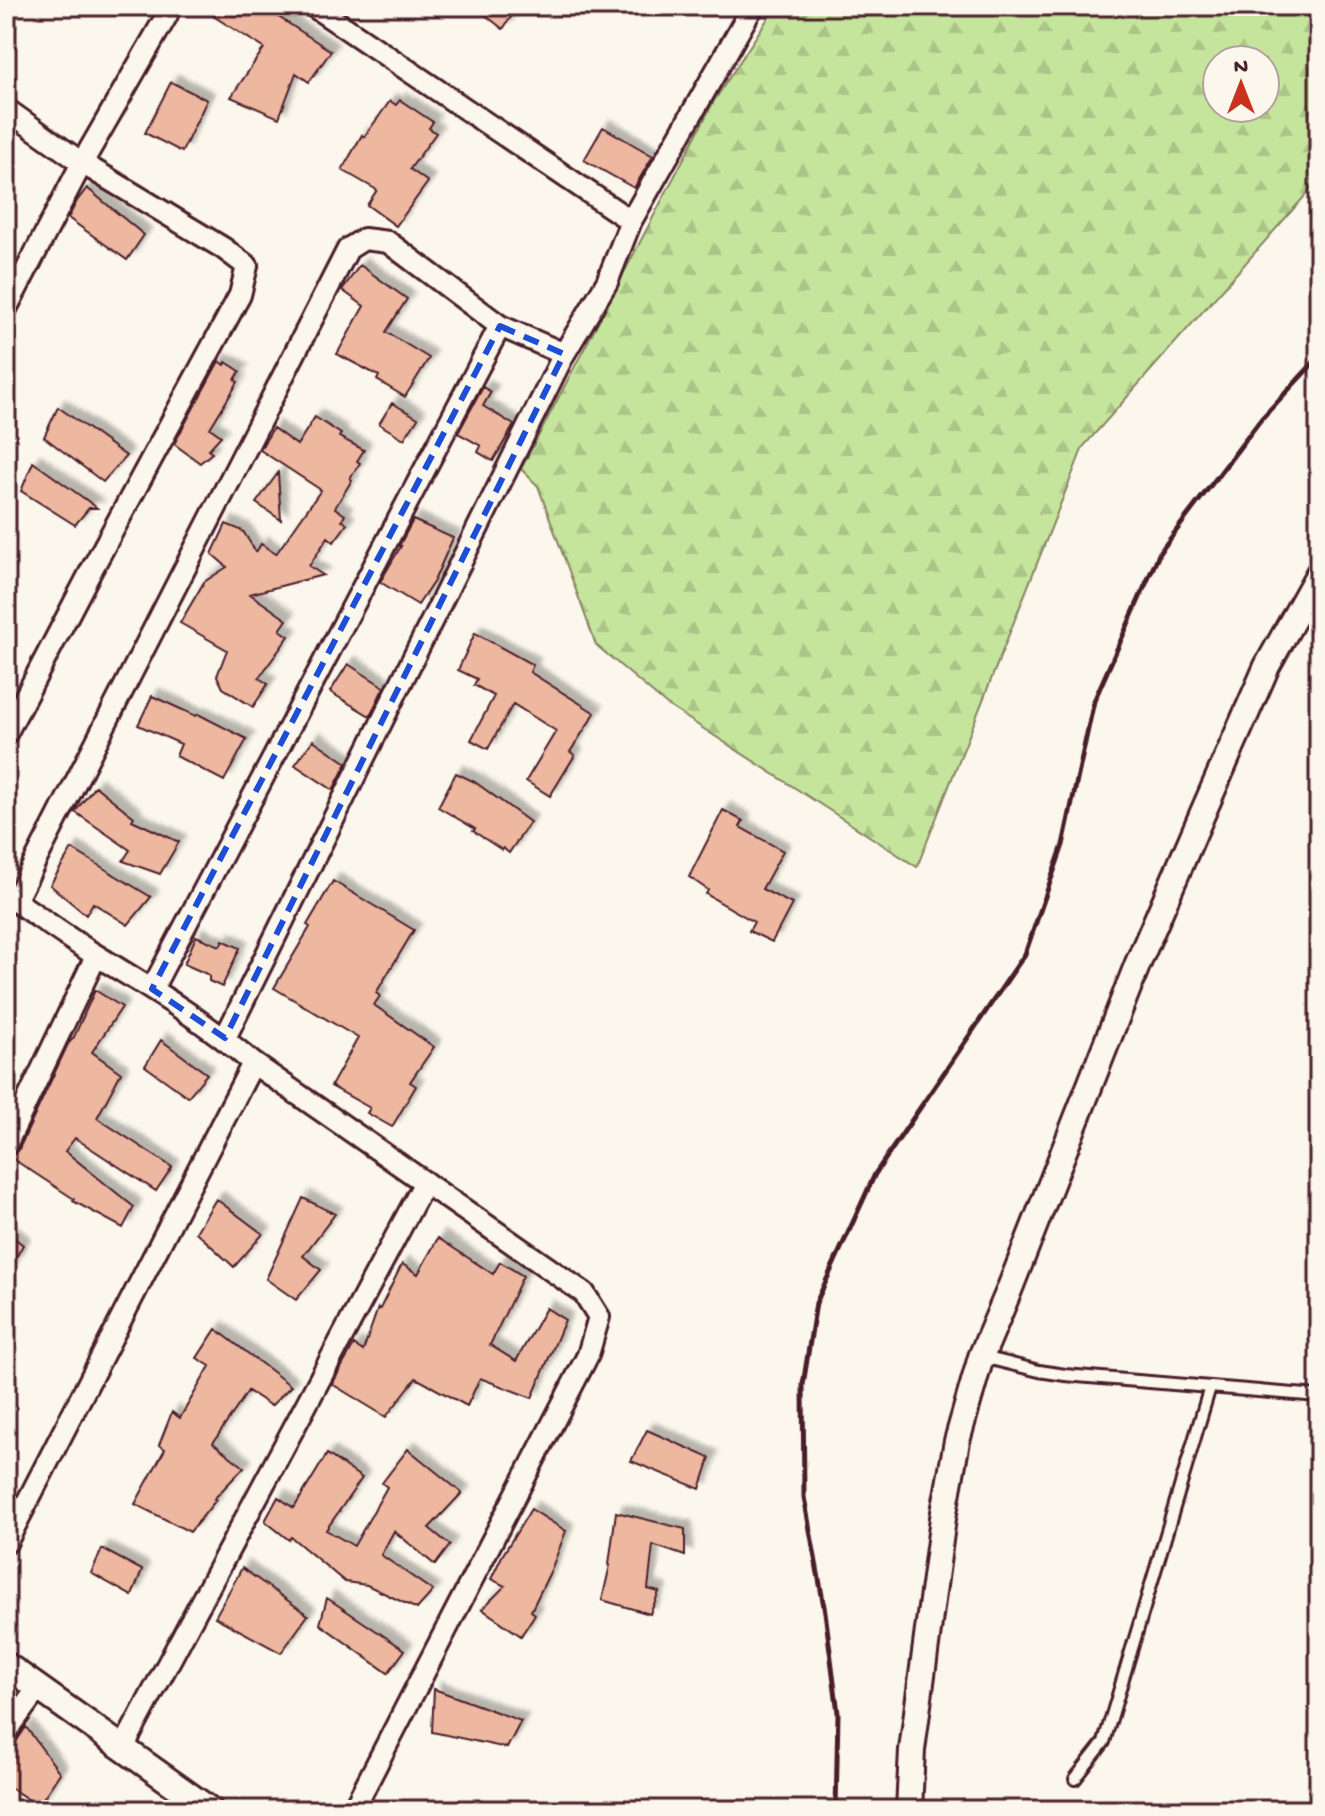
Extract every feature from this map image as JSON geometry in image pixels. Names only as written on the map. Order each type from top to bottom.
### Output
[{"type":"street","points":[[313,6],[631,221]]},
{"type":"street","points":[[225,1038],[564,354],[607,282],[631,221],[753,6]]},
{"type":"street","points":[[6,309],[82,163],[167,15]]},
{"type":"street","points":[[6,109],[82,163],[223,248],[247,266],[240,295],[6,734]]},
{"type":"street","points":[[353,1810],[588,1355],[599,1317],[584,1293],[253,1063],[225,1038],[11,898],[348,249],[364,239],[388,242],[500,326],[564,354]]},
{"type":"street","points":[[152,989],[500,326]]},
{"type":"street","points":[[909,1810],[912,1750],[943,1518],[957,1441],[981,1357],[1138,963],[1267,666],[1319,573]]},
{"type":"street","points":[[6,1145],[96,956]]},
{"type":"street","points":[[6,1543],[253,1063]]},
{"type":"street","points":[[123,1748],[425,1182]]},
{"type":"street","points":[[6,1665],[210,1810]]},
{"type":"street","points":[[6,1732],[38,1688]]},
{"type":"lane","points":[[981,1357],[1065,1375],[1319,1396]]},
{"type":"lane","points":[[1075,1779],[1104,1742],[1210,1387]]},
{"type":"highlighted area","points":[[500,326],[564,354],[225,1038],[152,989]]},
{"type":"green space","points":[[776,6],[1319,6],[1319,180],[1083,447],[917,867],[667,705],[596,645],[538,486],[521,469],[714,101]]},
{"type":"building","points":[[219,6],[265,6],[331,51],[309,82],[296,73],[279,118],[231,97],[264,48],[213,16]]},
{"type":"building","points":[[474,6],[518,6],[503,29]]},
{"type":"building","points":[[171,82],[207,100],[182,152],[145,133]]},
{"type":"building","points":[[400,100],[433,122],[429,128],[436,133],[410,169],[428,182],[396,226],[367,205],[377,190],[342,170],[362,135],[364,137],[390,101],[396,105]]},
{"type":"building","points":[[603,127],[653,156],[634,188],[584,160]]},
{"type":"building","points":[[87,188],[144,235],[127,260],[68,218]]},
{"type":"building","points":[[360,265],[407,299],[386,332],[429,358],[405,397],[377,380],[379,376],[337,354],[364,306],[342,290]]},
{"type":"building","points":[[219,361],[240,371],[235,380],[238,382],[210,428],[221,436],[208,450],[212,453],[200,463],[174,444]]},
{"type":"building","points":[[483,387],[491,392],[483,406],[514,425],[493,461],[478,452],[481,446],[458,433]]},
{"type":"building","points":[[392,403],[418,418],[404,439],[379,424]]},
{"type":"building","points":[[58,407],[126,456],[103,482],[44,437]]},
{"type":"building","points":[[315,417],[341,434],[339,437],[364,450],[350,478],[352,480],[335,508],[345,515],[342,520],[347,524],[334,542],[328,537],[309,566],[323,575],[250,594],[287,620],[280,630],[289,636],[259,678],[268,684],[253,707],[223,688],[217,676],[227,650],[180,623],[204,582],[227,567],[212,554],[226,524],[243,531],[256,552],[261,544],[276,554],[321,490],[260,450],[273,428],[297,445]]},
{"type":"building","points":[[33,462],[97,508],[89,508],[75,525],[21,491]]},
{"type":"building","points":[[278,473],[281,520],[256,503]]},
{"type":"building","points":[[413,520],[453,538],[434,581],[418,605],[380,582]]},
{"type":"building","points":[[475,633],[533,665],[530,672],[595,713],[570,752],[575,755],[550,796],[526,781],[556,731],[513,704],[488,749],[471,740],[494,696],[474,685],[477,679],[458,670]]},
{"type":"building","points":[[348,664],[384,687],[370,716],[330,692]]},
{"type":"building","points":[[152,696],[196,716],[198,714],[247,739],[224,781],[176,756],[181,744],[138,725]]},
{"type":"building","points":[[313,740],[347,763],[333,790],[295,765]]},
{"type":"building","points":[[456,773],[475,782],[530,822],[509,853],[438,807]]},
{"type":"building","points":[[95,786],[134,817],[132,820],[179,842],[160,874],[123,861],[130,850],[75,812]]},
{"type":"building","points":[[723,810],[743,821],[740,827],[783,851],[762,889],[792,904],[772,942],[749,931],[754,922],[706,894],[708,890],[689,877]]},
{"type":"building","points":[[72,849],[151,897],[128,925],[93,903],[86,915],[50,885]]},
{"type":"building","points":[[333,881],[414,930],[376,993],[380,996],[374,1005],[434,1047],[410,1082],[416,1086],[392,1127],[367,1113],[370,1108],[331,1086],[358,1038],[274,988]]},
{"type":"building","points":[[196,936],[220,946],[223,940],[240,948],[222,987],[209,981],[209,975],[184,964]]},
{"type":"building","points":[[95,990],[122,1007],[92,1052],[121,1073],[97,1118],[172,1167],[156,1191],[75,1138],[65,1151],[134,1207],[123,1228],[73,1201],[10,1157],[18,1151]]},
{"type":"building","points":[[161,1040],[207,1074],[188,1097],[145,1066]]},
{"type":"building","points":[[303,1198],[335,1214],[303,1256],[321,1270],[296,1300],[266,1279]]},
{"type":"building","points":[[216,1199],[263,1234],[234,1267],[196,1232]]},
{"type":"building","points":[[6,1231],[23,1245],[6,1275]]},
{"type":"building","points":[[438,1238],[493,1274],[500,1262],[523,1276],[490,1345],[516,1361],[546,1308],[565,1320],[532,1398],[480,1378],[467,1406],[416,1378],[386,1417],[332,1384],[354,1345],[363,1351],[378,1308],[402,1264],[418,1274]]},
{"type":"building","points":[[216,1329],[291,1386],[271,1406],[248,1391],[213,1443],[244,1467],[214,1499],[190,1532],[135,1504],[165,1449],[159,1445],[172,1412],[180,1418],[210,1366],[197,1358]]},
{"type":"building","points":[[647,1430],[710,1458],[700,1489],[631,1461]]},
{"type":"building","points":[[408,1449],[462,1493],[429,1528],[450,1545],[435,1565],[394,1531],[381,1555],[433,1591],[417,1609],[367,1585],[345,1582],[291,1537],[289,1540],[265,1521],[278,1497],[294,1508],[327,1454],[362,1478],[326,1530],[354,1546],[387,1487],[382,1483]]},
{"type":"building","points":[[531,1509],[566,1531],[531,1611],[535,1614],[521,1636],[482,1609],[505,1586],[491,1579]]},
{"type":"building","points":[[616,1512],[685,1529],[685,1556],[653,1545],[648,1589],[659,1592],[650,1614],[602,1600],[610,1565]]},
{"type":"building","points":[[102,1549],[142,1570],[132,1596],[91,1573]]},
{"type":"building","points":[[242,1568],[308,1615],[281,1653],[215,1617]]},
{"type":"building","points":[[327,1598],[405,1650],[388,1673],[320,1624]]},
{"type":"building","points":[[434,1689],[521,1721],[507,1748],[432,1732]]},
{"type":"building","points":[[26,1727],[60,1773],[38,1806],[8,1786],[6,1781],[6,1757]]},
{"type":"railway","points":[[836,1810],[838,1713],[825,1612],[804,1497],[803,1385],[816,1303],[875,1174],[1025,954],[1063,845],[1094,701],[1160,552],[1262,418],[1319,357]]}]
